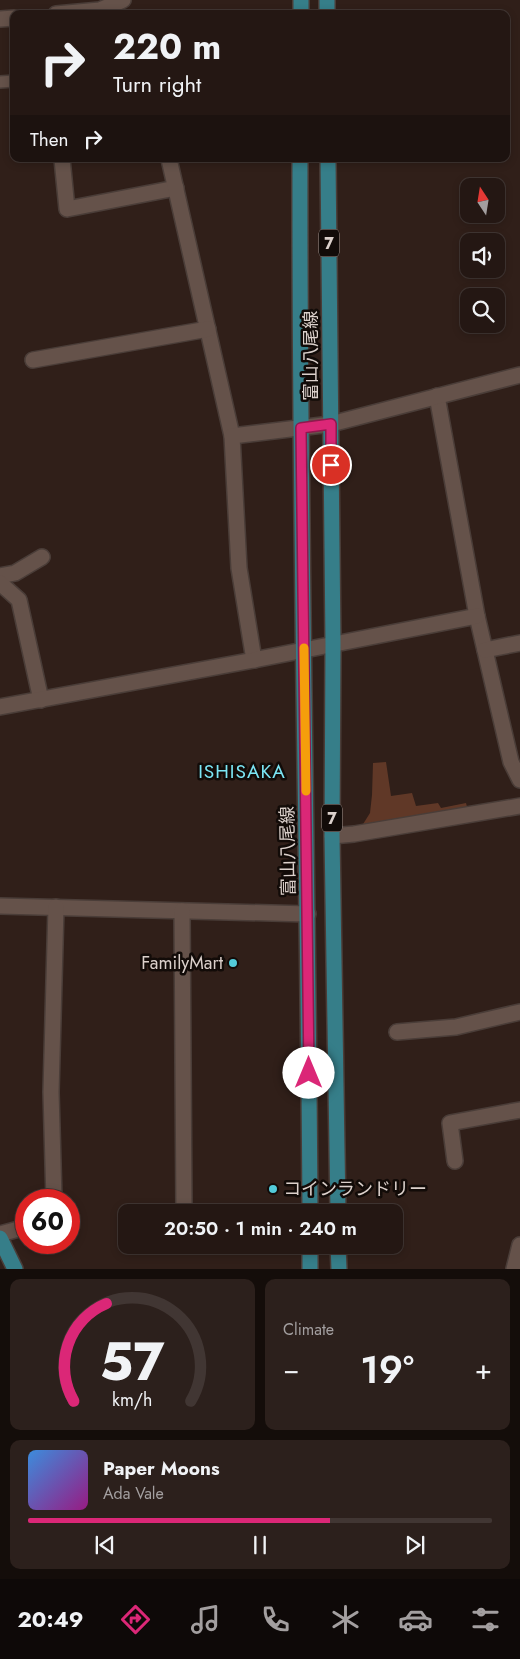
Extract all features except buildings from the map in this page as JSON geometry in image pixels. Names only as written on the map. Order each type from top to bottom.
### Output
[{"type":"main road","name":"富山八尾線","points":[[300,162],[301,428],[310,1204]]},
{"type":"main road","name":"富山八尾線","points":[[328,162],[334,644],[332,836],[338,1204]]},
{"type":"main road","points":[[0,1238],[15,1269]]},
{"type":"main road","points":[[310,1254],[310,1269]]},
{"type":"main road","points":[[338,1254],[338,1269]]},
{"type":"street","points":[[100,10],[122,4]]},
{"type":"street","points":[[62,162],[67,209],[176,188]]},
{"type":"street","points":[[170,162],[232,436],[239,568],[254,660]]},
{"type":"street","points":[[33,360],[208,329]]},
{"type":"street","points":[[232,436],[331,424],[520,375]]},
{"type":"street","points":[[437,396],[476,616],[520,780]]},
{"type":"street","points":[[0,576],[15,573],[42,557]]},
{"type":"street","points":[[0,583],[19,600],[41,700]]},
{"type":"street","points":[[0,707],[254,660],[476,616]]},
{"type":"street","points":[[485,650],[520,643]]},
{"type":"street","points":[[332,836],[520,806]]},
{"type":"street","points":[[0,906],[308,914]]},
{"type":"street","points":[[54,1189],[51,1092],[56,907]]},
{"type":"street","points":[[182,911],[184,1204]]},
{"type":"street","points":[[397,1032],[456,1027],[520,1012]]},
{"type":"street","points":[[455,1161],[450,1123],[520,1110]]},
{"type":"street","points":[[0,1234],[15,1230]]},
{"type":"street","points":[[514,1269],[520,1245]]},
{"type":"shaded area","points":[[386,762],[391,796],[412,793],[416,806],[438,803],[441,808],[466,803],[469,814],[360,829],[370,813],[373,763]]},
{"type":"slow traffic","points":[[304,648],[306,791]]},
{"type":"place","name":"FamilyMart","points":[[233,963]]},
{"type":"place","name":"コインランドリー","points":[[273,1189]]},
{"type":"district","name":"ISHISAKA","points":[[242,771]]},
{"type":"route","points":[[309,1073],[301,428],[331,424],[331,465]]}]
